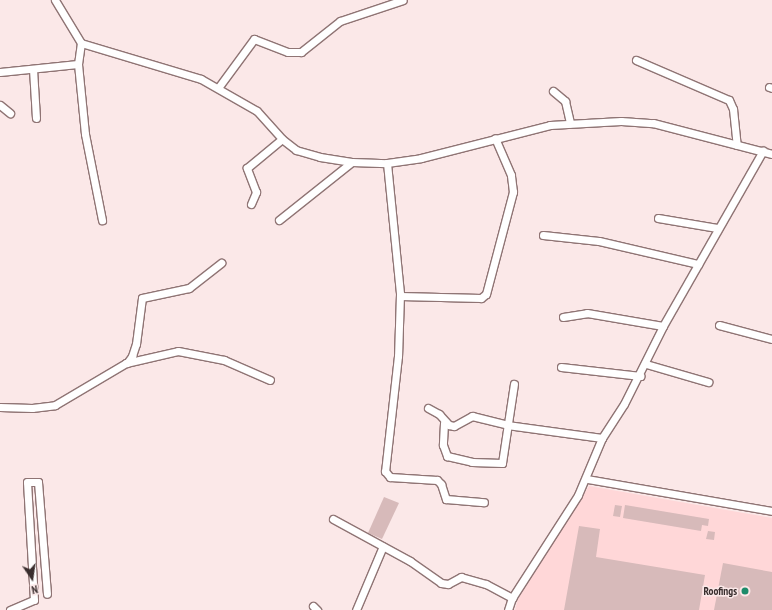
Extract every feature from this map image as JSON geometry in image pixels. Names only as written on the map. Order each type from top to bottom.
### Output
[{"type":"street","points":[[55,0],[82,43],[184,74],[218,88],[257,111],[282,139],[296,150],[352,162],[387,163],[421,158],[495,138],[570,123],[653,123],[772,154]]},
{"type":"street","points":[[218,88],[254,39],[288,52],[301,52],[340,21],[403,0]]},
{"type":"street","points":[[82,43],[78,64],[85,134],[102,220]]},
{"type":"street","points":[[636,60],[729,100],[733,109],[737,145]]},
{"type":"street","points":[[0,72],[78,64]]},
{"type":"street","points":[[33,69],[36,118]]},
{"type":"street","points":[[553,91],[565,101],[570,123]]},
{"type":"street","points":[[0,105],[10,113]]},
{"type":"street","points":[[400,296],[481,298],[486,294],[513,192],[511,175],[495,138]]},
{"type":"street","points":[[250,204],[256,192],[247,168],[282,139]]},
{"type":"street","points":[[508,610],[512,598],[587,480],[602,438],[640,376],[663,326],[717,228],[763,151]]},
{"type":"street","points":[[279,220],[352,162]]},
{"type":"street","points":[[387,163],[400,296],[398,356],[386,476],[437,480],[441,484],[446,499],[484,502]]},
{"type":"street","points":[[658,218],[717,228]]},
{"type":"street","points":[[543,235],[599,241],[698,264]]},
{"type":"street","points":[[126,363],[132,356],[136,344],[142,298],[189,288],[221,263]]},
{"type":"street","points":[[563,317],[587,313],[663,326]]},
{"type":"street","points":[[720,324],[772,339]]},
{"type":"street","points":[[0,407],[32,408],[55,404],[126,363],[164,353],[188,352],[224,360],[270,380]]},
{"type":"street","points":[[646,364],[708,382]]},
{"type":"street","points":[[561,367],[640,376]]},
{"type":"street","points":[[428,408],[439,414],[444,423],[443,445],[447,456],[472,462],[500,464],[504,461],[514,384]]},
{"type":"street","points":[[444,423],[454,426],[472,416],[508,425],[602,438]]},
{"type":"street","points":[[587,480],[772,511]]},
{"type":"street","points":[[10,610],[34,600],[27,482],[38,482],[47,594]]},
{"type":"street","points":[[333,519],[410,561],[441,583],[448,584],[461,577],[486,584],[512,598]]},
{"type":"street","points":[[356,610],[383,546]]},
{"type":"shaded area","points":[[589,486],[772,518],[772,610],[515,610],[518,599]]},
{"type":"building","points":[[384,497],[399,503],[382,539],[368,533]]},
{"type":"building","points":[[615,505],[622,506],[620,517],[613,516]]},
{"type":"building","points":[[625,505],[709,519],[708,526],[702,525],[701,531],[623,518]]},
{"type":"building","points":[[579,526],[600,529],[596,557],[705,575],[699,610],[564,610]]},
{"type":"building","points":[[708,531],[715,532],[714,540],[706,539]]},
{"type":"building","name":"Roofings","points":[[723,563],[772,572],[772,610],[714,610]]},
{"type":"place","name":"Roofings","points":[[745,591]]}]
